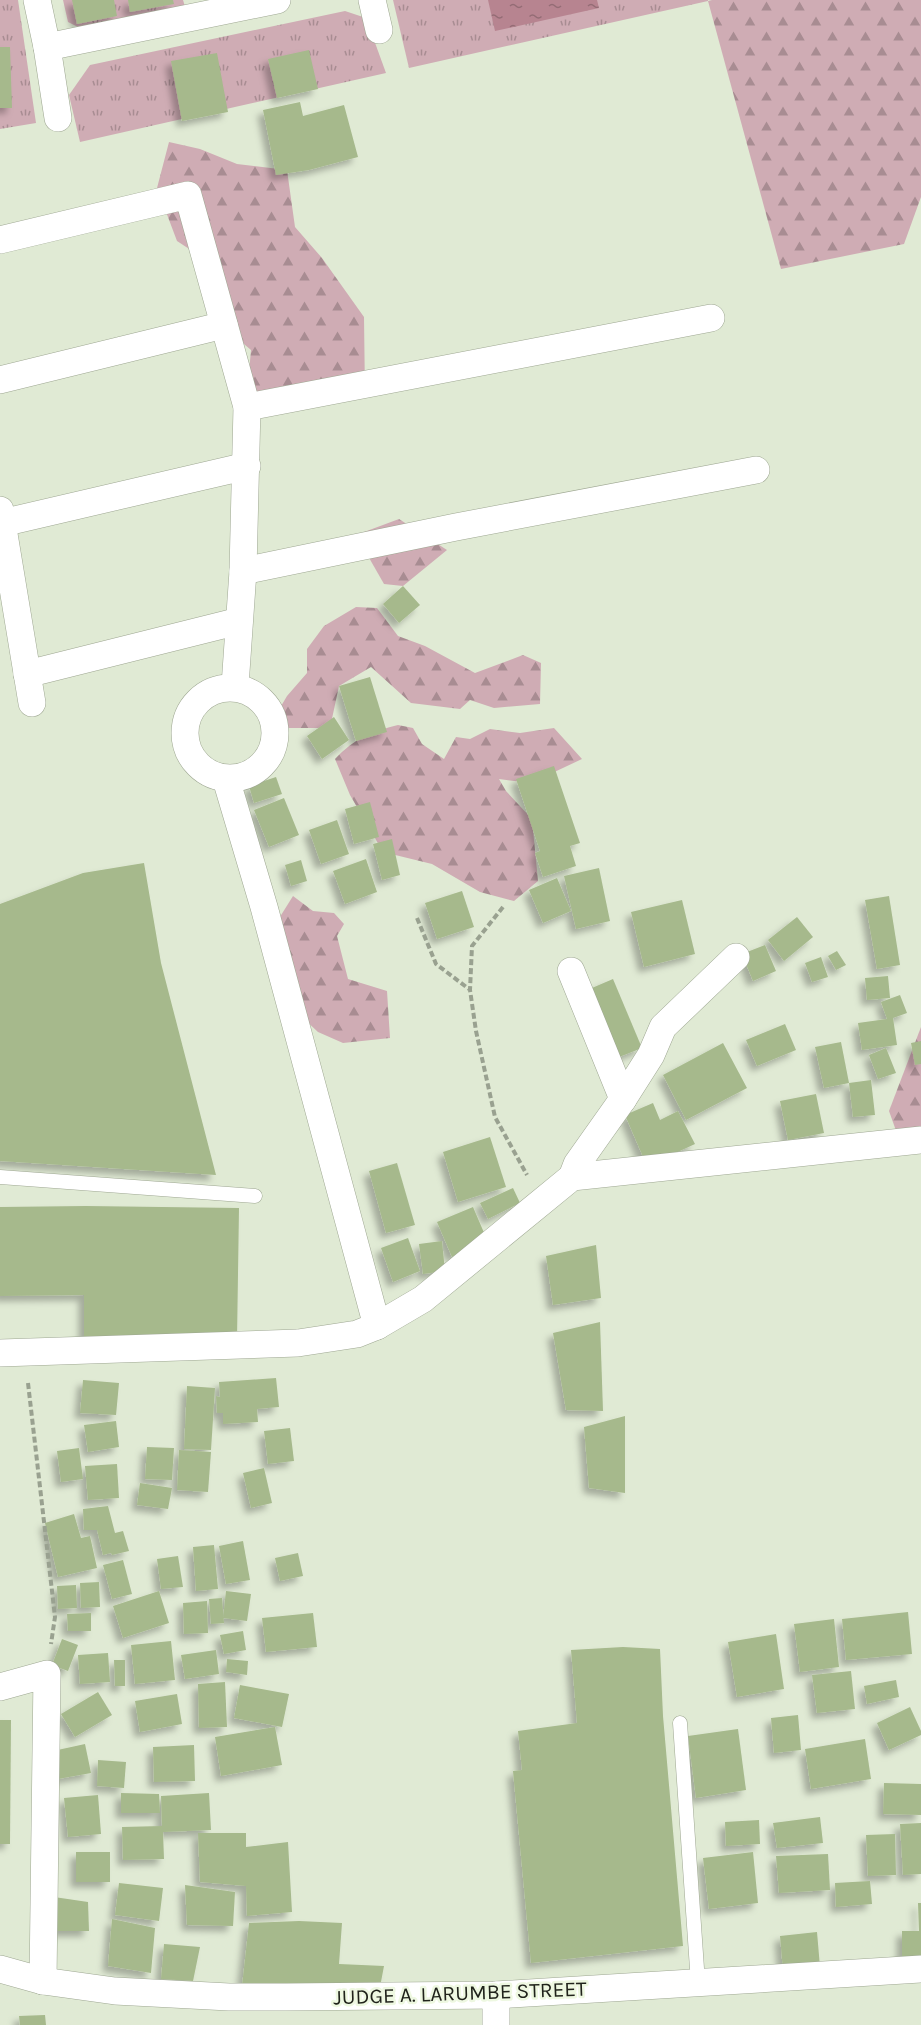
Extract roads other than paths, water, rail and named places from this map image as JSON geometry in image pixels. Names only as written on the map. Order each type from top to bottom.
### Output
[{"type":"street","points":[[37,0],[58,118]]},
{"type":"street","points":[[47,47],[198,8],[277,0]]},
{"type":"street","points":[[372,0],[378,30]]},
{"type":"street","points":[[0,240],[188,195],[247,407],[243,571],[235,687]]},
{"type":"street","points":[[247,407],[711,318]]},
{"type":"street","points":[[0,380],[224,325]]},
{"type":"street","points":[[32,703],[1,516],[246,466]]},
{"type":"street","points":[[243,571],[456,527],[756,470]]},
{"type":"street","points":[[27,674],[239,621]]},
{"type":"street","points":[[235,687],[257,694],[272,713],[276,736],[268,759],[250,775],[226,779],[204,771],[189,752],[185,729],[193,706],[202,698],[211,691],[235,687]]},
{"type":"street","points":[[226,779],[267,918],[377,1326]]},
{"type":"street","points":[[572,1177],[576,1164],[623,1099],[651,1055],[663,1027],[736,957]]},
{"type":"street","points":[[571,971],[623,1099]]},
{"type":"street","points":[[12,1353],[298,1343],[357,1334],[377,1326],[423,1299],[572,1177],[921,1140]]},
{"type":"street","points":[[0,1687],[47,1674],[43,1981]]},
{"type":"street","name":"JUDGE A. LARUMBE STREET","points":[[0,1969],[43,1981],[115,1991],[229,1997],[496,1995],[921,1968]]},
{"type":"street","points":[[496,1995],[496,2025]]},
{"type":"lane","points":[[0,1176],[255,1196]]},
{"type":"lane","points":[[680,1723],[698,1983]]},
{"type":"water","points":[[488,0],[597,0],[599,8],[495,31]]}]
